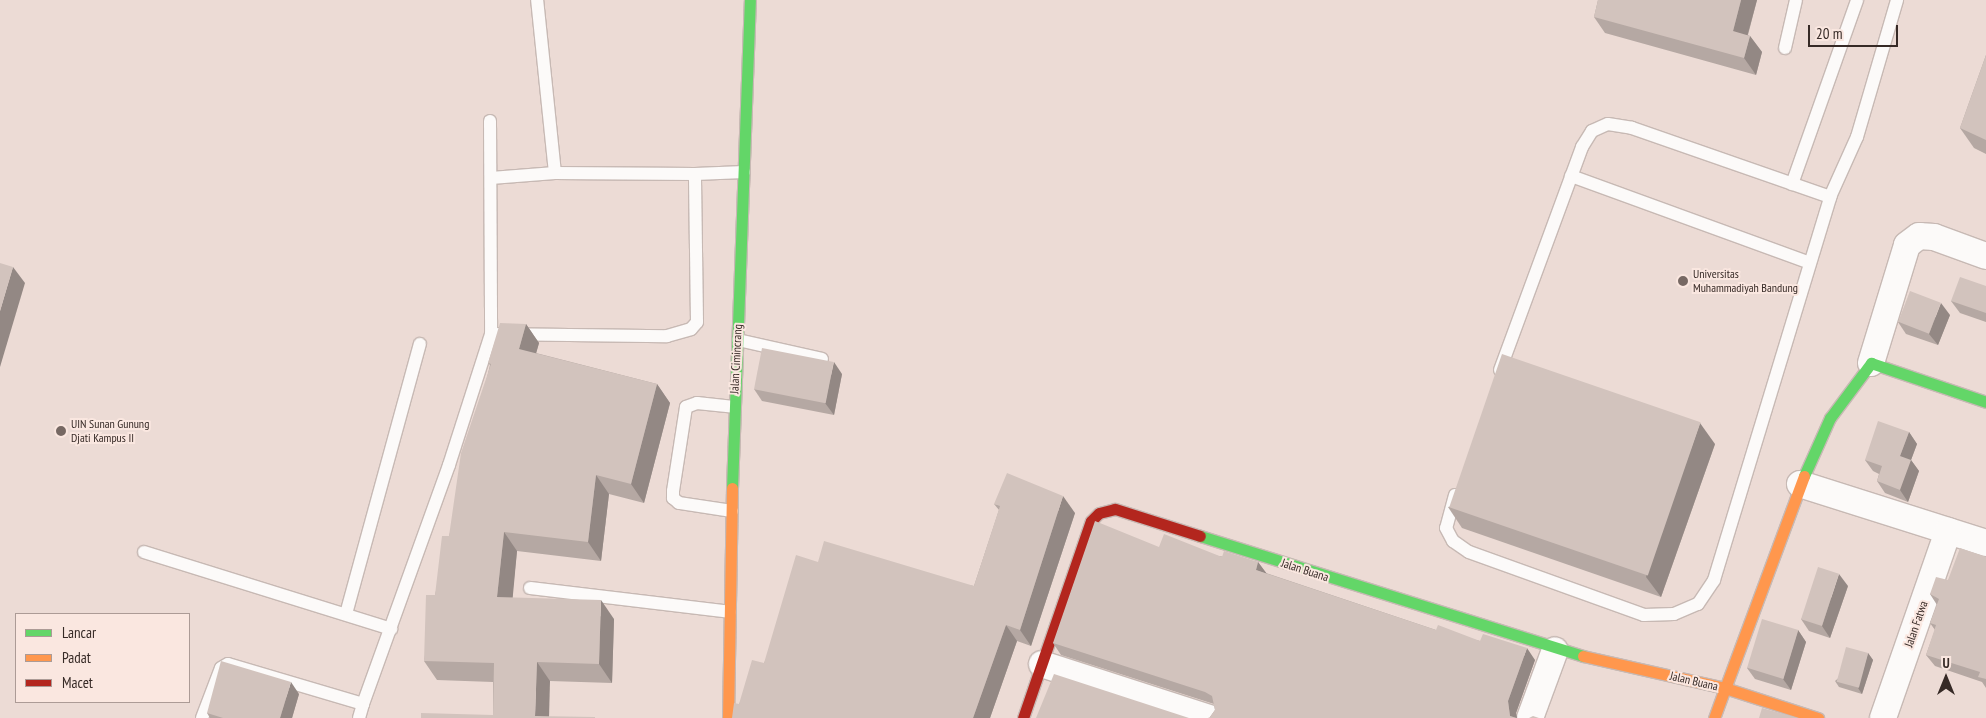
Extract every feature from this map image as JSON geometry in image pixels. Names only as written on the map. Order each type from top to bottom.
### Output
[{"type":"street","name":"Jalan Cimincrang","points":[[728,718],[734,407],[750,0]]},
{"type":"street","points":[[1714,718],[1800,484],[1830,418],[1855,388],[1871,363],[1907,245],[1919,236],[1934,237],[1986,256]]},
{"type":"street","points":[[1871,363],[1986,402]]},
{"type":"street","points":[[1800,484],[1986,543]]},
{"type":"street","name":"Jalan Buana","points":[[1023,718],[1091,521],[1099,513],[1115,509],[1555,650],[1725,688],[1818,718]]},
{"type":"street","name":"Jalan Fatwa","points":[[1884,718],[1948,531]]},
{"type":"street","points":[[1530,718],[1555,650]]},
{"type":"street","points":[[1042,664],[1209,718]]},
{"type":"lane","points":[[537,0],[555,173]]},
{"type":"lane","points":[[1785,48],[1796,0]]},
{"type":"lane","points":[[1792,184],[1857,0]]},
{"type":"lane","points":[[1460,481],[1446,528],[1453,540],[1469,552],[1644,615],[1674,614],[1698,604],[1714,580],[1830,197],[1857,137],[1897,0]]},
{"type":"lane","points":[[358,718],[391,629],[491,334],[490,122]]},
{"type":"lane","points":[[1497,379],[1582,147],[1592,131],[1608,124],[1632,128],[1830,197]]},
{"type":"lane","points":[[491,178],[555,173],[695,174],[744,172]]},
{"type":"lane","points":[[491,334],[668,336],[691,328],[697,322],[695,174]]},
{"type":"lane","points":[[1571,176],[1810,263]]},
{"type":"lane","points":[[738,340],[822,359]]},
{"type":"lane","points":[[346,614],[420,344]]},
{"type":"lane","points":[[732,511],[679,503],[674,498],[673,491],[686,407],[697,403],[734,407]]},
{"type":"lane","points":[[144,552],[391,629]]},
{"type":"lane","points":[[530,588],[730,612]]},
{"type":"lane","points":[[202,718],[221,668],[228,664],[363,704]]},
{"type":"building","points":[[1598,0],[1741,0],[1733,31],[1750,36],[1744,58],[1594,17]]},
{"type":"building","points":[[1986,55],[1986,140],[1960,128]]},
{"type":"building","points":[[0,263],[13,267],[0,311]]},
{"type":"building","points":[[1960,277],[1986,286],[1986,313],[1951,301]]},
{"type":"building","points":[[1910,291],[1941,303],[1929,334],[1898,322]]},
{"type":"building","points":[[500,323],[526,324],[519,349],[657,384],[631,484],[596,475],[588,542],[504,532],[497,597],[601,600],[599,664],[537,662],[535,716],[595,718],[421,718],[421,713],[493,715],[494,663],[424,661],[426,595],[435,595],[442,536],[449,536],[461,453],[491,364],[488,363]]},
{"type":"building","points":[[762,348],[834,362],[826,403],[754,389]]},
{"type":"building","points":[[1502,354],[1701,422],[1648,576],[1449,507]]},
{"type":"building","points":[[1878,421],[1909,432],[1900,456],[1911,460],[1900,490],[1877,481],[1882,466],[1865,460]]},
{"type":"building","points":[[1007,473],[1063,496],[1020,630],[1006,625],[973,718],[732,718],[734,703],[739,704],[752,660],[764,663],[796,555],[818,562],[824,541],[974,586],[1000,506],[994,504]]},
{"type":"building","points":[[1095,521],[1159,547],[1164,534],[1222,557],[1224,551],[1258,562],[1256,570],[1436,630],[1438,625],[1480,641],[1483,634],[1527,648],[1508,701],[1510,716],[1516,718],[1208,718],[1215,710],[1212,696],[1205,692],[1053,643]]},
{"type":"building","points":[[1960,548],[1986,557],[1986,679],[1978,677],[1980,672],[1926,655],[1936,625],[1930,623],[1939,599],[1930,594],[1936,577],[1948,580]]},
{"type":"building","points":[[1818,567],[1839,574],[1822,626],[1801,619]]},
{"type":"building","points":[[1762,619],[1798,630],[1783,679],[1747,668]]},
{"type":"building","points":[[1846,647],[1868,653],[1859,688],[1837,682]]},
{"type":"building","points":[[221,661],[291,682],[280,718],[223,718],[207,713]]},
{"type":"building","points":[[1054,674],[1189,718],[1036,718]]},
{"type":"building","points":[[1762,708],[1798,718],[1759,718]]},
{"type":"traffic: fast","points":[[732,488],[750,0]]},
{"type":"traffic: fast","points":[[1804,476],[1830,418],[1871,363],[1986,402]]},
{"type":"traffic: fast","points":[[1200,536],[1583,656]]},
{"type":"traffic: slow","points":[[1804,476],[1725,688],[1818,718]]},
{"type":"traffic: slow","points":[[728,718],[732,488]]},
{"type":"traffic: slow","points":[[1583,656],[1725,688],[1714,718]]},
{"type":"traffic: jam","points":[[1023,718],[1091,521],[1099,513],[1115,509],[1200,536]]},
{"type":"place","name":"Universitas Muhammadiyah Bandung","points":[[1683,281]]},
{"type":"place","name":"UIN Sunan Gunung Djati Kampus II","points":[[61,431]]}]
